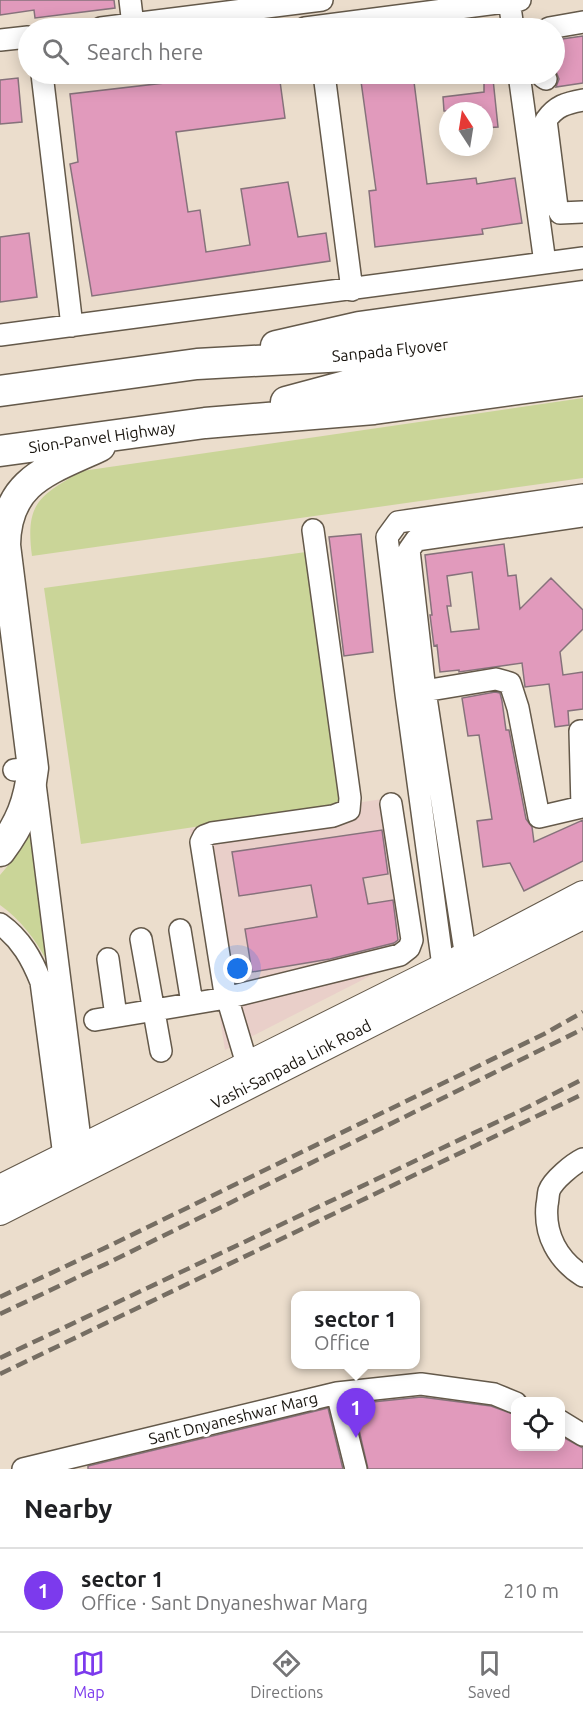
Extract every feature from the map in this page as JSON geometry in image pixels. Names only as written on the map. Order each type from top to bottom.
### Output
[{"type":"highway","points":[[0,391],[197,364],[359,327],[583,296]]},
{"type":"highway","name":"Sanpada Flyover","points":[[205,423],[366,368],[583,325]]},
{"type":"highway","name":"Sanpada Flyover","points":[[197,364],[366,368],[583,351]]},
{"type":"highway","points":[[205,423],[374,409],[583,380]]},
{"type":"highway","name":"Sion-Panvel Highway","points":[[0,451],[205,423]]},
{"type":"highway","points":[[0,818],[24,769],[5,545],[8,514],[23,489],[34,479],[124,434]]},
{"type":"highway","points":[[0,658],[24,769],[31,789],[26,809],[0,851]]},
{"type":"main road","name":"Vashi-Sanpada Link Road","points":[[4,1198],[456,970],[583,894]]},
{"type":"main road","name":"Vashi-Sanpada Link Road","points":[[76,1161],[247,1064],[583,916]]},
{"type":"street","points":[[130,0],[134,18]]},
{"type":"street","points":[[385,18],[513,0],[513,18]]},
{"type":"street","points":[[199,18],[318,1],[315,18]]},
{"type":"street","points":[[565,25],[583,22]]},
{"type":"street","points":[[0,40],[18,38]]},
{"type":"street","points":[[43,84],[72,326]]},
{"type":"street","points":[[325,84],[352,290]]},
{"type":"street","points":[[522,84],[557,207],[560,213],[583,212]]},
{"type":"street","points":[[545,263],[541,157],[546,120],[554,110],[567,103],[583,100]]},
{"type":"street","points":[[0,335],[583,258]]},
{"type":"street","points":[[456,970],[416,692],[387,537],[398,522],[583,495]]},
{"type":"street","points":[[416,692],[409,550],[417,540],[583,516]]},
{"type":"street","points":[[247,1064],[226,998],[201,842],[204,836],[333,816],[348,810],[350,798],[313,530]]},
{"type":"street","points":[[416,692],[496,679],[510,683],[518,708],[538,817],[582,807],[580,731],[583,731]]},
{"type":"street","points":[[24,769],[76,1161]]},
{"type":"street","points":[[95,1020],[226,998],[400,955],[408,948],[412,940],[391,804]]},
{"type":"street","points":[[0,924],[23,946],[34,963],[41,982],[76,1161]]},
{"type":"street","points":[[180,930],[192,1003]]},
{"type":"street","points":[[141,939],[161,1051]]},
{"type":"street","points":[[108,959],[116,1017]]},
{"type":"street","points":[[583,1159],[572,1165],[549,1190],[546,1220],[554,1248],[574,1270],[583,1276]]},
{"type":"street","name":"Sant Dnyaneshwar Marg","points":[[23,1469],[337,1393],[421,1384],[494,1394],[511,1400]]},
{"type":"street","points":[[337,1393],[356,1469]]},
{"type":"street","points":[[565,1424],[583,1435]]},
{"type":"shaded area","points":[[395,797],[419,951],[225,1050],[190,829]]},
{"type":"green space","points":[[583,398],[583,478],[32,556],[31,524],[33,512],[38,503],[55,487],[82,471]]},
{"type":"green space","points":[[306,552],[342,805],[81,844],[44,588]]},
{"type":"green space","points":[[30,830],[47,961],[27,930],[0,905],[0,875],[11,862]]},
{"type":"building","points":[[0,0],[114,0],[115,8],[35,18],[34,10],[0,15]]},
{"type":"building","points":[[583,36],[583,83],[556,87],[557,84],[565,84],[565,39]]},
{"type":"building","points":[[18,78],[22,122],[0,124],[0,80]]},
{"type":"building","points":[[156,84],[280,84],[285,118],[176,132],[188,212],[200,210],[206,252],[250,245],[241,189],[288,182],[298,237],[326,233],[330,261],[92,296],[70,164],[78,162],[70,94]]},
{"type":"building","points":[[361,84],[414,84],[427,184],[476,178],[477,184],[515,178],[522,223],[482,229],[483,234],[375,247],[369,191],[376,190]]},
{"type":"building","points":[[484,84],[494,84],[498,127],[493,127],[493,102],[443,102],[443,97],[484,92]]},
{"type":"building","points":[[29,233],[37,297],[0,302],[0,237]]},
{"type":"building","points":[[361,534],[373,652],[344,656],[329,537]]},
{"type":"building","points":[[504,544],[508,576],[516,575],[520,609],[551,578],[583,610],[583,629],[560,652],[563,675],[583,672],[583,709],[568,711],[569,725],[555,727],[549,684],[525,687],[522,663],[459,672],[459,670],[440,672],[430,615],[432,615],[425,555]],"holes":[[[472,572],[479,629],[451,632],[447,606],[451,606],[447,576]]]},
{"type":"building","points":[[500,693],[526,819],[532,827],[534,842],[583,820],[583,861],[524,891],[510,863],[483,867],[477,821],[492,819],[479,735],[468,736],[462,698]]},
{"type":"building","points":[[382,830],[388,874],[363,878],[368,904],[393,900],[398,940],[394,943],[330,959],[252,972],[245,929],[317,917],[311,885],[239,896],[232,852]]},
{"type":"building","points":[[421,1397],[491,1406],[511,1413],[511,1451],[565,1451],[565,1438],[583,1448],[583,1469],[368,1469],[353,1404]]},
{"type":"building","points":[[328,1408],[343,1469],[88,1469],[88,1466]]},
{"type":"railway","points":[[0,1297],[544,1034],[583,1012]]},
{"type":"railway","points":[[0,1314],[583,1029]]},
{"type":"railway","points":[[0,1358],[583,1079]]},
{"type":"railway","points":[[0,1374],[583,1094]]},
{"type":"place","name":"sector 1","points":[[356,1438]]}]
